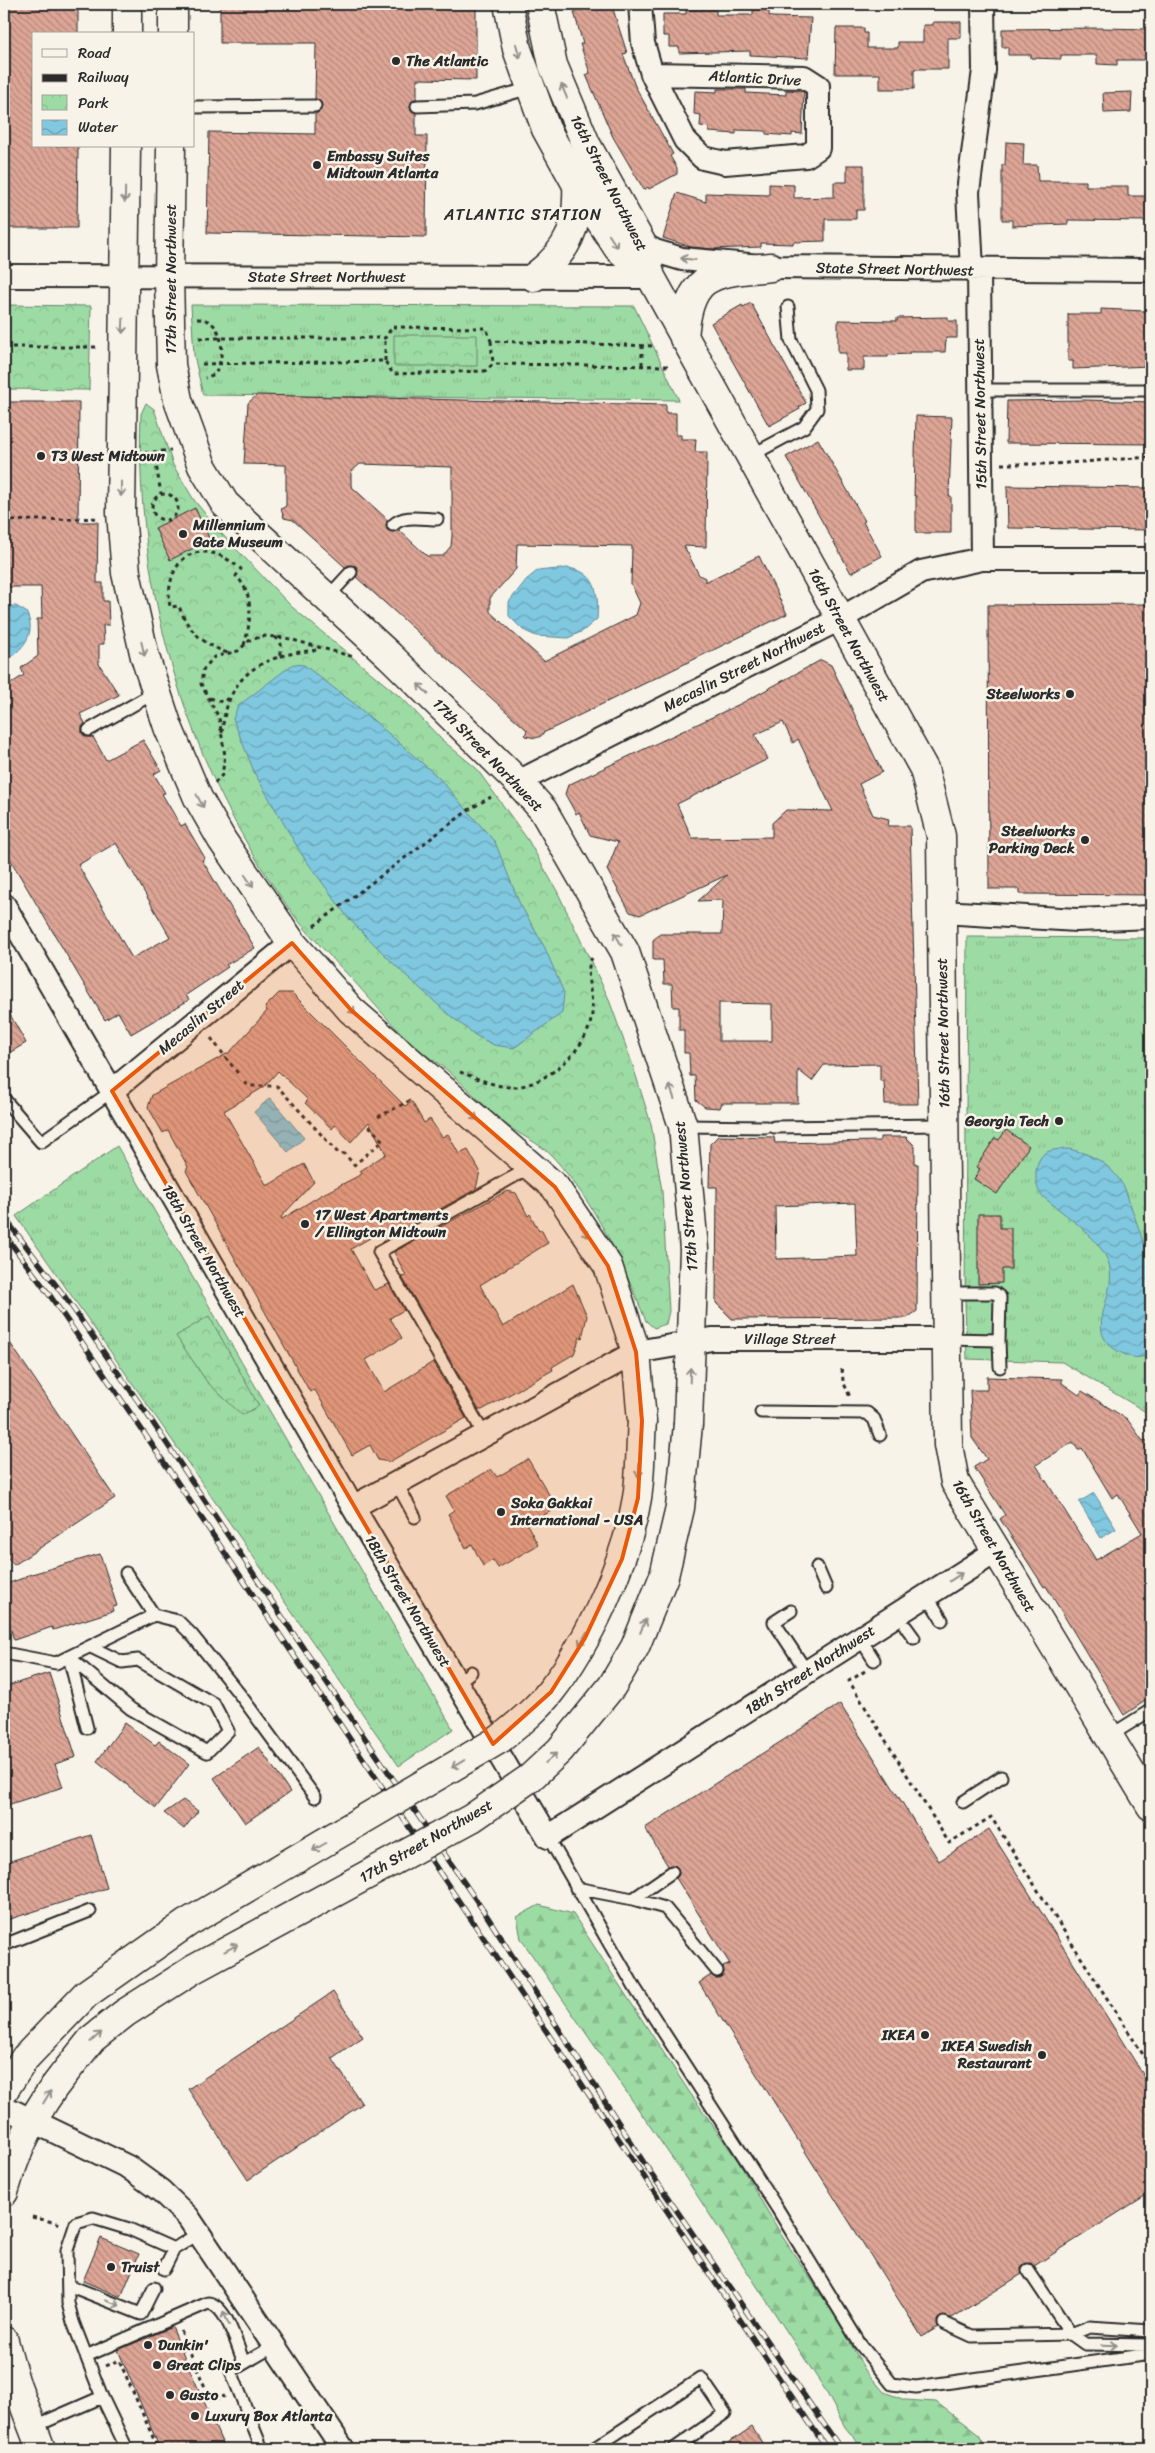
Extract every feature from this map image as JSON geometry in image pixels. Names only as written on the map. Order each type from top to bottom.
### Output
[{"type":"main road","points":[[127,4],[127,32]]},
{"type":"main road","points":[[173,4],[173,32]]},
{"type":"main road","name":"16th Street Northwest","points":[[508,4],[517,49],[546,129],[577,185],[618,248],[651,277]]},
{"type":"main road","name":"16th Street Northwest","points":[[540,4],[553,65],[586,144],[642,244],[651,277],[924,769],[941,836],[948,1445],[955,1482],[995,1552],[1151,1806]]},
{"type":"main road","points":[[4,2090],[25,2058],[86,1994],[187,1923],[500,1739],[530,1714],[550,1692],[585,1638],[622,1559],[638,1498],[642,1421],[636,1352],[608,1266],[555,1187],[350,1010],[292,943],[222,840],[198,798],[168,727],[145,657],[126,573],[122,522],[122,347],[125,277],[126,148]]},
{"type":"main road","name":"17th Street Northwest","points":[[4,2192],[16,2155],[46,2098],[92,2039],[132,2008],[194,1969],[472,1818],[530,1778],[560,1750],[612,1686],[635,1647],[664,1576],[680,1508],[688,1424],[694,1249],[683,1126],[625,952],[543,810],[518,782],[328,598],[225,504],[202,466],[178,400],[171,365],[169,276],[171,148]]},
{"type":"main road","points":[[534,277],[558,257],[567,245],[576,213],[577,185]]},
{"type":"main road","points":[[684,338],[688,310],[693,295],[708,278],[727,272],[771,267]]},
{"type":"main road","points":[[4,2341],[14,2381],[37,2438]]},
{"type":"street","name":"Atlantic Drive","points":[[640,4],[643,43],[652,74],[685,140],[703,158],[725,163],[797,157],[806,156],[818,148],[818,86],[804,77],[652,74]]},
{"type":"street","name":"15th Street Northwest","points":[[982,559],[980,390],[975,270],[968,192],[984,70],[983,4]]},
{"type":"street","name":"State Street Northwest","points":[[642,244],[655,251],[682,259],[771,267],[1151,270]]},
{"type":"street","name":"State Street Northwest","points":[[4,276],[651,277]]},
{"type":"street","name":"Mecaslin Street Northwest","points":[[518,782],[840,619],[921,572],[982,559],[1151,559]]},
{"type":"street","name":"18th Street Northwest","points":[[4,904],[353,1507],[464,1678],[548,1837],[995,1552]]},
{"type":"street","points":[[942,912],[1077,920],[1151,917]]},
{"type":"street","name":"Mecaslin Street","points":[[112,1091],[292,943]]},
{"type":"street","name":"Village Street","points":[[353,1507],[636,1352],[712,1339],[946,1339]]},
{"type":"street","points":[[4,2107],[33,2123],[128,2167],[160,2190],[188,2217],[343,2449]]},
{"type":"lane","points":[[417,106],[475,104],[530,88]]},
{"type":"lane","points":[[195,107],[315,106]]},
{"type":"lane","points":[[750,456],[804,427],[817,409],[816,390],[791,340],[788,307]]},
{"type":"lane","points":[[980,390],[1151,390]]},
{"type":"lane","points":[[393,525],[397,521],[408,518],[437,519]]},
{"type":"lane","points":[[328,598],[350,572]]},
{"type":"lane","points":[[89,730],[156,692]]},
{"type":"lane","points":[[4,1099],[40,1142],[112,1091]]},
{"type":"lane","points":[[683,1126],[944,1125]]},
{"type":"lane","points":[[485,1436],[380,1252],[531,1167]]},
{"type":"lane","points":[[946,1293],[995,1293],[1000,1297],[1000,1367]]},
{"type":"lane","points":[[946,1339],[999,1340]]},
{"type":"lane","points":[[761,1412],[867,1413],[874,1419],[880,1435]]},
{"type":"lane","points":[[397,1484],[415,1516]]},
{"type":"lane","points":[[817,1568],[826,1588]]},
{"type":"lane","points":[[126,1573],[154,1615]]},
{"type":"lane","points":[[918,1602],[932,1604],[942,1620]]},
{"type":"lane","points":[[791,1611],[774,1622],[807,1672]]},
{"type":"lane","points":[[4,1653],[56,1663],[154,1615],[178,1620],[241,1696],[315,1797]]},
{"type":"lane","points":[[906,1627],[914,1638]]},
{"type":"lane","points":[[860,1638],[872,1664]]},
{"type":"lane","points":[[69,1657],[131,1709],[207,1752],[228,1732],[214,1704],[138,1660],[122,1662],[91,1647]]},
{"type":"lane","points":[[69,1657],[87,1728]]},
{"type":"lane","points":[[1108,1736],[1151,1710]]},
{"type":"lane","points":[[963,1802],[1001,1777]]},
{"type":"lane","points":[[548,1837],[635,1988],[772,2200],[860,2344],[892,2384],[916,2387],[1151,2354]]},
{"type":"lane","points":[[633,1899],[672,1872]]},
{"type":"lane","points":[[576,1888],[633,1899],[665,1908],[717,1971]]},
{"type":"lane","points":[[4,1945],[90,1911]]},
{"type":"lane","points":[[126,2449],[102,2397],[73,2322],[68,2303],[67,2250],[76,2224],[92,2218],[129,2229],[174,2249]]},
{"type":"lane","points":[[164,2268],[174,2249],[199,2233]]},
{"type":"lane","points":[[1028,2270],[1071,2334],[1085,2344],[1151,2345]]},
{"type":"lane","points":[[68,2285],[141,2314],[154,2288]]},
{"type":"lane","points":[[86,2356],[208,2303],[215,2304],[223,2312],[244,2363]]},
{"type":"lane","points":[[944,2324],[972,2336],[1071,2334],[1089,2327],[1151,2331]]},
{"type":"lane","points":[[262,2449],[231,2371],[274,2346]]},
{"type":"lane","points":[[593,2449],[701,2378],[725,2413],[674,2449]]},
{"type":"lane","points":[[37,2438],[102,2397]]},
{"type":"path","points":[[197,319],[210,322],[216,328],[224,351],[215,374],[206,378]]},
{"type":"path","points":[[493,364],[486,328],[392,327],[385,338],[385,361],[393,374],[485,371],[493,364],[668,366]]},
{"type":"path","points":[[199,338],[385,338]]},
{"type":"path","points":[[490,341],[656,346]]},
{"type":"path","points":[[642,345],[642,366]]},
{"type":"path","points":[[4,347],[96,347]]},
{"type":"path","points":[[202,364],[385,361]]},
{"type":"path","points":[[139,453],[172,450]]},
{"type":"path","points":[[154,452],[161,494]]},
{"type":"path","points":[[981,465],[1052,464],[1151,457]]},
{"type":"path","points":[[161,494],[174,497],[178,503],[178,509],[171,520],[157,518],[153,512],[155,498],[161,494]]},
{"type":"path","points":[[4,521],[101,518]]},
{"type":"path","points":[[228,653],[198,639],[189,628],[179,606],[170,607],[169,591],[174,573],[189,553],[203,552],[215,554],[230,560],[241,570],[236,576],[247,594],[250,611],[250,624],[244,647]]},
{"type":"path","points":[[274,636],[280,641],[282,646],[280,656]]},
{"type":"path","points":[[215,782],[222,775],[224,765],[222,736],[217,712],[201,684],[203,670],[214,657],[244,647],[257,637],[274,636],[354,657]]},
{"type":"path","points":[[222,736],[224,711],[248,672],[280,656],[295,652],[323,650]]},
{"type":"path","points":[[209,698],[222,702],[232,696]]},
{"type":"path","points":[[314,926],[470,809],[491,797]]},
{"type":"path","points":[[453,1070],[487,1082],[514,1087],[526,1085],[550,1072],[576,1050],[590,1027],[592,1001],[587,967],[592,958]]},
{"type":"path","points":[[211,1038],[240,1076]]},
{"type":"path","points":[[244,1083],[251,1086],[277,1086],[338,1153],[345,1154],[354,1166],[383,1141],[370,1127],[373,1123]]},
{"type":"path","points":[[378,1118],[413,1099]]},
{"type":"path","points":[[842,1369],[849,1396]]},
{"type":"path","points":[[872,1664],[849,1681],[950,1843],[991,1817],[1151,2067]]},
{"type":"path","points":[[32,2217],[61,2224],[74,2231]]},
{"type":"path","points":[[175,2317],[211,2401],[238,2390]]},
{"type":"path","points":[[93,2372],[120,2360],[158,2449]]},
{"type":"highlighted area","points":[[292,943],[351,1010],[555,1187],[608,1266],[636,1352],[642,1421],[638,1498],[622,1559],[585,1638],[551,1692],[493,1744],[112,1091]]},
{"type":"green space","points":[[4,305],[91,306],[89,390],[4,389]]},
{"type":"green space","points":[[191,305],[634,306],[679,400],[203,395],[194,355]]},
{"type":"green space","points":[[394,335],[477,335],[477,366],[394,366]]},
{"type":"green space","points":[[146,403],[154,409],[173,465],[194,500],[219,531],[292,607],[405,701],[442,740],[476,768],[528,840],[557,891],[608,997],[632,1063],[651,1124],[662,1191],[669,1311],[666,1324],[654,1328],[646,1321],[607,1234],[583,1195],[553,1157],[542,1147],[504,1123],[448,1071],[422,1052],[400,1032],[302,926],[258,863],[226,804],[198,742],[176,679],[159,614],[147,547],[141,481],[141,414]]},
{"type":"green space","name":"Georgia Tech","points":[[967,937],[1151,938],[1151,1415],[1062,1362],[967,1359],[965,1303]]},
{"type":"green space","points":[[117,1146],[453,1729],[399,1766],[16,1216]]},
{"type":"green space","points":[[209,1316],[259,1406],[242,1415],[207,1382],[176,1336]]},
{"type":"green space","points":[[539,1905],[573,1914],[688,2090],[738,2161],[782,2236],[836,2317],[865,2370],[884,2392],[905,2400],[936,2402],[979,2435],[987,2449],[863,2449],[845,2427],[824,2388],[683,2174],[521,1939],[517,1917]]},
{"type":"water","points":[[567,568],[585,574],[594,585],[597,601],[597,619],[583,631],[568,638],[536,636],[523,630],[509,616],[509,602],[526,580],[537,571]]},
{"type":"water","points":[[16,606],[26,612],[30,627],[29,634],[22,647],[4,662],[4,607]]},
{"type":"water","points":[[293,664],[304,665],[356,705],[438,777],[495,842],[519,902],[545,948],[564,993],[562,1013],[514,1048],[494,1045],[475,1035],[448,1014],[349,919],[302,855],[255,774],[233,719],[238,706]]},
{"type":"water","points":[[270,1098],[304,1138],[288,1152],[254,1112]]},
{"type":"water","points":[[1069,1149],[1087,1154],[1102,1162],[1114,1173],[1125,1189],[1151,1264],[1151,1352],[1145,1356],[1126,1355],[1110,1346],[1103,1335],[1101,1323],[1110,1283],[1110,1269],[1105,1255],[1084,1230],[1041,1195],[1037,1185],[1036,1173],[1041,1157],[1051,1151]]},
{"type":"water","points":[[1094,1493],[1116,1529],[1101,1538],[1079,1502]]},
{"type":"building","points":[[4,4],[78,4],[78,32],[32,32],[32,148],[78,148],[77,228],[4,228]]},
{"type":"building","points":[[220,4],[476,4],[476,80],[417,79],[417,98],[413,100],[410,106],[411,110],[416,113],[416,136],[427,136],[426,237],[207,233],[209,132],[315,134],[315,114],[319,112],[322,106],[321,102],[315,99],[316,43],[220,43]]},
{"type":"building","points":[[596,5],[598,10],[612,6],[627,53],[623,54],[635,86],[673,154],[670,156],[677,168],[677,174],[649,189],[648,187],[644,190],[613,137],[586,75],[590,73],[580,44],[583,44],[574,12]]},
{"type":"building","points":[[686,10],[716,10],[716,15],[753,15],[753,10],[769,10],[769,16],[772,17],[811,18],[808,58],[750,55],[750,51],[679,53],[679,47],[669,47],[669,36],[663,36],[663,14],[686,14]]},
{"type":"building","points":[[933,22],[961,22],[961,38],[948,38],[948,69],[914,69],[914,89],[880,89],[880,74],[835,74],[836,28],[864,28],[864,33],[867,33],[867,48],[898,48],[898,42],[923,42],[923,25],[933,25]]},
{"type":"building","points":[[1002,29],[1151,29],[1151,60],[1117,60],[1117,65],[1097,64],[1097,55],[1061,55],[1061,59],[1031,58],[1031,55],[1008,55],[1008,47],[1002,47]]},
{"type":"building","points":[[717,89],[746,89],[746,93],[786,95],[786,90],[802,91],[804,93],[802,134],[792,133],[792,136],[766,134],[766,131],[736,130],[736,134],[709,132],[709,127],[700,126],[701,115],[694,114],[695,91],[717,92]]},
{"type":"building","points":[[1132,92],[1131,112],[1104,113],[1103,93]]},
{"type":"building","points":[[1006,142],[1024,143],[1023,165],[1037,165],[1038,181],[1086,181],[1086,186],[1128,186],[1128,196],[1151,196],[1151,221],[1068,220],[1068,224],[1012,226],[1012,220],[1002,220],[1002,165],[1005,165]]},
{"type":"building","points":[[847,165],[864,165],[864,210],[856,210],[856,219],[825,219],[825,241],[793,242],[793,244],[761,243],[761,247],[712,249],[691,247],[663,238],[677,193],[706,202],[706,193],[769,195],[769,184],[794,185],[794,198],[834,197],[834,182],[847,182]]},
{"type":"building","points":[[751,303],[806,403],[799,407],[800,409],[769,426],[711,323],[742,305],[743,307]]},
{"type":"building","points":[[1101,309],[1145,311],[1145,315],[1151,315],[1151,366],[1073,369],[1073,361],[1068,361],[1068,314],[1101,314]]},
{"type":"building","points":[[948,317],[948,321],[957,321],[957,338],[946,338],[945,352],[909,352],[909,354],[888,355],[888,357],[864,357],[864,370],[846,370],[846,353],[838,353],[838,320],[897,321],[897,318]]},
{"type":"building","points":[[257,395],[666,405],[666,413],[676,413],[676,435],[681,435],[681,439],[696,439],[695,452],[707,452],[706,547],[684,546],[699,575],[705,578],[705,582],[759,556],[787,614],[543,733],[541,736],[536,738],[525,736],[527,730],[356,577],[358,570],[356,566],[349,565],[345,567],[293,520],[284,518],[281,509],[286,506],[286,465],[244,464],[248,403]],"holes":[[[360,464],[452,467],[451,546],[443,556],[427,556],[399,530],[393,532],[387,530],[388,520],[351,486],[351,472]],[[517,544],[632,546],[631,584],[640,603],[636,615],[544,661],[490,612],[490,598],[516,569]]]},
{"type":"building","points":[[1086,400],[1151,402],[1151,444],[1006,443],[1007,401]]},
{"type":"building","points":[[4,402],[79,402],[78,522],[98,522],[97,583],[103,583],[103,601],[108,601],[109,625],[103,625],[104,644],[99,644],[99,664],[119,695],[80,714],[85,723],[82,727],[82,733],[86,737],[93,737],[106,760],[143,740],[161,770],[154,774],[165,793],[162,794],[181,826],[185,824],[205,858],[202,860],[255,948],[226,965],[228,967],[186,995],[189,1000],[131,1034],[118,1012],[105,1020],[4,849],[4,688],[24,675],[21,668],[38,656],[37,619],[42,619],[41,587],[4,587]],"holes":[[[116,843],[170,937],[132,958],[78,865]]]},
{"type":"building","points":[[916,416],[952,417],[949,496],[951,496],[951,533],[916,533],[916,496],[914,496]]},
{"type":"building","points":[[818,439],[865,521],[863,522],[882,556],[851,573],[786,457]]},
{"type":"building","points":[[1007,486],[1151,488],[1151,530],[1008,528]]},
{"type":"building","name":"Millennium Gate Museum","points":[[195,508],[210,540],[170,560],[155,528]]},
{"type":"building","name":"Steelworks","points":[[1151,604],[1151,895],[1019,894],[1019,889],[989,889],[988,605]]},
{"type":"building","points":[[821,660],[831,665],[882,772],[859,784],[873,815],[889,819],[888,826],[910,826],[918,1104],[885,1104],[884,1081],[880,1081],[880,1064],[824,1065],[812,1081],[798,1070],[798,1103],[722,1103],[720,1108],[705,1107],[696,1100],[695,1076],[690,1076],[689,1053],[684,1053],[684,1030],[679,1030],[679,1007],[673,1007],[672,984],[664,984],[663,960],[653,960],[653,940],[660,934],[722,934],[723,900],[698,901],[727,875],[640,915],[630,912],[607,870],[618,842],[590,835],[579,812],[576,814],[565,794],[568,785],[742,703]],"holes":[[[783,722],[793,743],[798,739],[833,811],[786,810],[772,823],[772,837],[692,838],[677,804],[768,759],[755,735]],[[719,1003],[772,1004],[772,1041],[719,1041]]]},
{"type":"building","name":"17 West Apartments / Ellington Midtown","points":[[279,993],[292,993],[405,1106],[412,1102],[424,1123],[430,1119],[442,1137],[448,1134],[459,1154],[468,1150],[480,1171],[476,1189],[387,1239],[382,1231],[351,1249],[374,1290],[389,1284],[404,1310],[390,1318],[402,1338],[366,1360],[384,1392],[433,1362],[466,1418],[389,1462],[378,1460],[370,1445],[352,1455],[315,1390],[310,1392],[186,1171],[188,1167],[168,1130],[163,1133],[148,1107],[152,1095],[230,1052],[267,1011],[265,1007]],"holes":[[[278,1071],[308,1100],[305,1103],[332,1129],[335,1125],[351,1142],[369,1122],[386,1154],[360,1171],[362,1174],[321,1195],[282,1219],[281,1217],[314,1182],[304,1164],[267,1186],[224,1111],[264,1087]]]},
{"type":"building","points":[[4,1004],[26,1043],[4,1056]]},
{"type":"building","points":[[1006,1130],[1029,1146],[997,1194],[974,1179],[980,1169],[976,1167],[995,1138],[999,1140]]},
{"type":"building","points":[[718,1136],[774,1137],[775,1143],[880,1141],[880,1137],[906,1137],[915,1146],[915,1164],[918,1164],[917,1311],[907,1318],[732,1319],[716,1303],[717,1187],[709,1187],[710,1144]],"holes":[[[855,1203],[857,1256],[776,1259],[775,1206]]]},
{"type":"building","points":[[507,1191],[516,1193],[528,1216],[530,1214],[548,1243],[480,1285],[503,1327],[573,1284],[587,1316],[582,1338],[580,1337],[574,1354],[552,1367],[553,1370],[479,1410],[402,1277],[406,1276],[394,1252]]},
{"type":"building","points":[[978,1214],[1000,1214],[1000,1228],[1011,1228],[1011,1269],[1002,1269],[1002,1283],[978,1284]]},
{"type":"building","points":[[4,1334],[115,1498],[14,1565],[4,1554]]},
{"type":"building","points":[[987,1377],[1062,1379],[1062,1383],[1079,1395],[1082,1391],[1127,1419],[1143,1441],[1146,1440],[1151,1447],[1151,1697],[1124,1715],[1046,1586],[1044,1587],[1000,1519],[1005,1515],[974,1467],[987,1459],[972,1438],[970,1390],[987,1390]],"holes":[[[1073,1442],[1078,1450],[1082,1448],[1112,1498],[1118,1494],[1142,1533],[1096,1560],[1036,1465]]]},
{"type":"building","name":"Soka Gakkai International - USA","points":[[528,1459],[557,1508],[527,1524],[538,1545],[498,1568],[493,1560],[483,1566],[472,1544],[466,1548],[448,1514],[454,1510],[446,1496],[491,1469],[497,1477]]},
{"type":"building","points":[[100,1554],[117,1606],[112,1607],[113,1611],[53,1630],[52,1627],[14,1640],[4,1608],[4,1585],[25,1576]]},
{"type":"building","points":[[49,1673],[76,1757],[55,1764],[63,1787],[4,1806],[4,1687]]},
{"type":"building","name":"IKEA","points":[[840,1704],[939,1861],[989,1829],[1151,2087],[1151,2192],[1034,2266],[1031,2263],[1024,2264],[1021,2267],[1022,2274],[952,2318],[940,2317],[937,2320],[938,2327],[922,2337],[699,1983],[711,1975],[715,1978],[721,1977],[724,1973],[723,1967],[730,1964],[676,1878],[679,1875],[678,1868],[675,1865],[668,1866],[645,1828]]},
{"type":"building","points":[[125,1723],[155,1745],[159,1741],[189,1764],[156,1808],[97,1761]]},
{"type":"building","points":[[259,1747],[290,1792],[245,1823],[214,1778]]},
{"type":"building","points":[[183,1800],[198,1811],[184,1829],[164,1813]]},
{"type":"building","points":[[91,1835],[107,1888],[4,1921],[4,1863]]},
{"type":"building","points":[[333,1992],[363,2037],[332,2058],[362,2104],[248,2180],[188,2089]]},
{"type":"building","name":"Truist","points":[[101,2238],[139,2254],[121,2297],[83,2281]]},
{"type":"building","points":[[172,2327],[225,2449],[160,2449],[118,2350]]},
{"type":"building","points":[[752,2427],[766,2449],[719,2449]]},
{"type":"railway","points":[[4,1217],[65,1297],[147,1414],[297,1639],[487,1916],[644,2163],[841,2449]]},
{"type":"railway","points":[[4,1234],[51,1297],[153,1446],[827,2449]]},
{"type":"place","name":"The Atlantic","points":[[396,61]]},
{"type":"place","name":"Embassy Suites Midtown Atlanta","points":[[317,165]]},
{"type":"place","name":"T3 West Midtown","points":[[41,456]]},
{"type":"place","name":"Millennium Gate Museum","points":[[183,534]]},
{"type":"place","name":"Steelworks","points":[[1070,694]]},
{"type":"place","name":"Steelworks Parking Deck","points":[[1085,840]]},
{"type":"place","name":"Georgia Tech","points":[[1059,1121]]},
{"type":"place","name":"17 West Apartments / Ellington Midtown","points":[[305,1224]]},
{"type":"place","name":"Soka Gakkai International - USA","points":[[501,1512]]},
{"type":"place","name":"IKEA","points":[[925,2035]]},
{"type":"place","name":"IKEA Swedish Restaurant","points":[[1042,2055]]},
{"type":"place","name":"Truist","points":[[111,2267]]},
{"type":"place","name":"Dunkin'","points":[[148,2345]]},
{"type":"place","name":"Great Clips","points":[[157,2365]]},
{"type":"place","name":"Gusto","points":[[170,2395]]},
{"type":"place","name":"Luxury Box Atlanta","points":[[195,2416]]},
{"type":"district","name":"ATLANTIC STATION","points":[[523,214]]}]
